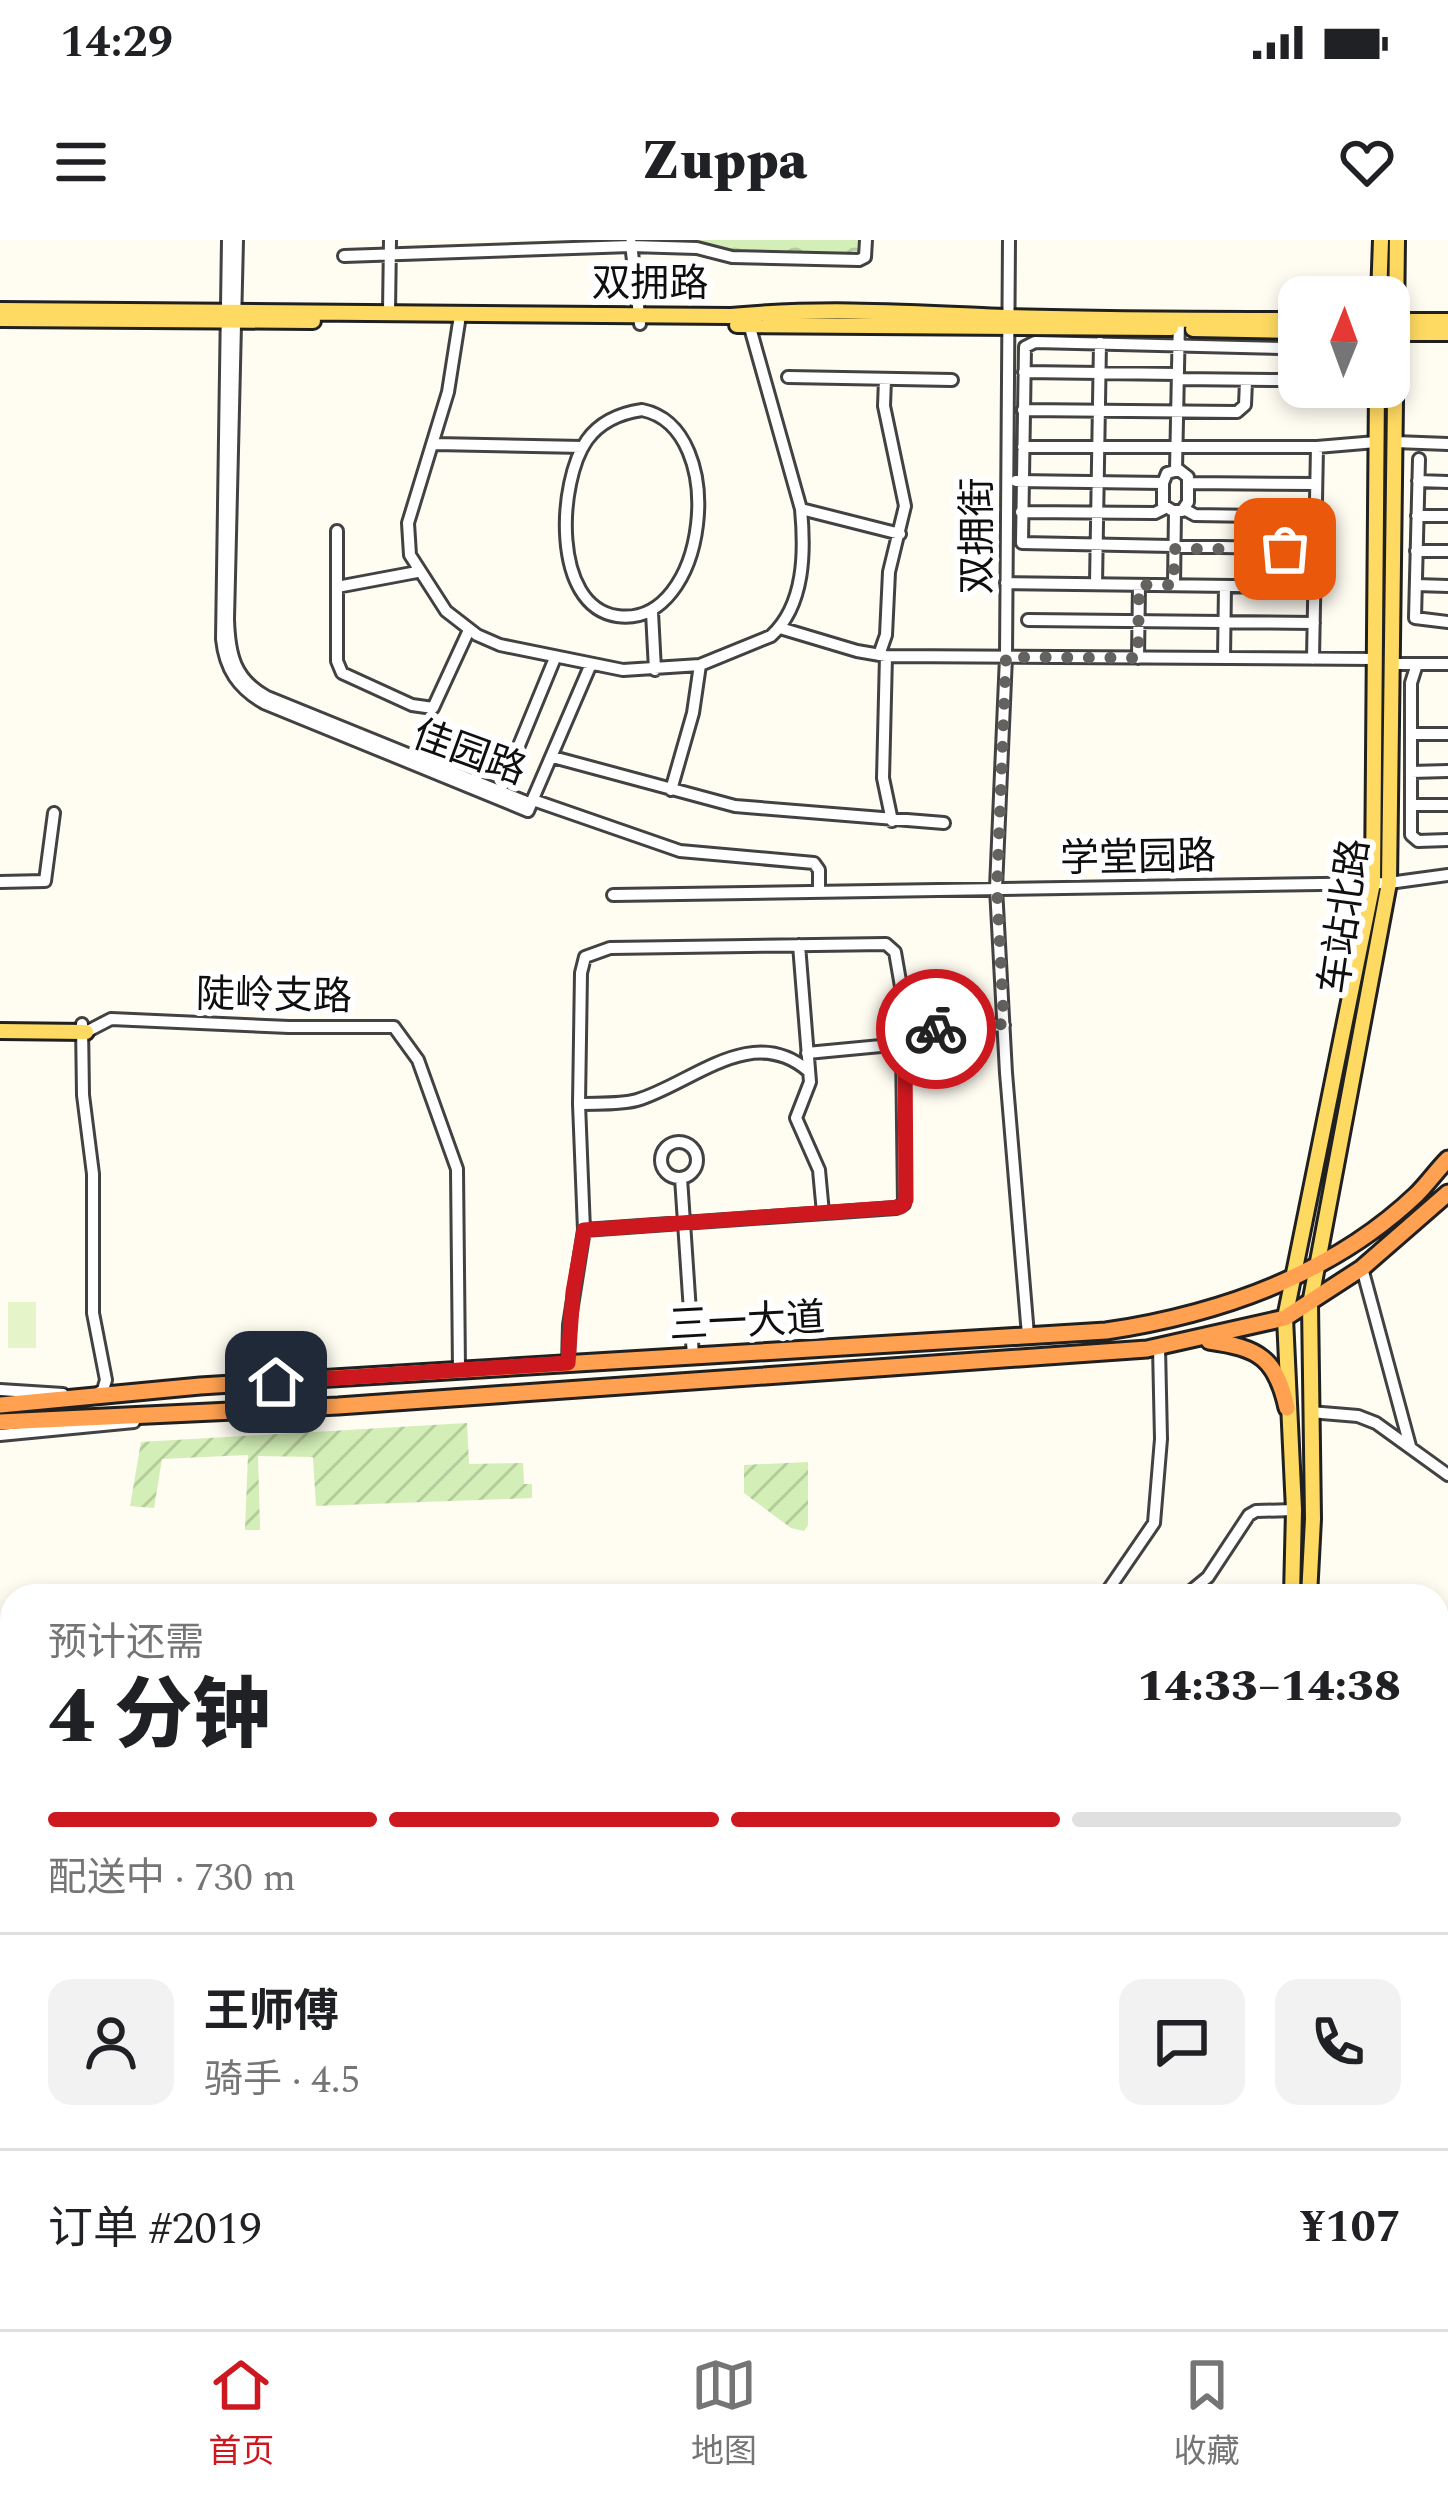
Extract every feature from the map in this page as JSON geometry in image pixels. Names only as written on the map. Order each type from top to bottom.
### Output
[{"type":"highway","name":"三一大道","points":[[0,1422],[92,1396],[136,1392],[1028,1335],[1166,1322],[1212,1310],[1315,1265],[1394,1212],[1448,1159]]},
{"type":"highway","name":"三一大道","points":[[0,1405],[28,1412],[184,1415],[1159,1347],[1285,1318],[1362,1268],[1448,1193]]},
{"type":"highway","points":[[1195,1340],[1255,1352],[1280,1376],[1287,1408]]},
{"type":"main road","points":[[1380,276],[1381,240]]},
{"type":"main road","name":"车站北路","points":[[1395,276],[1397,240]]},
{"type":"main road","name":"双拥路","points":[[0,310],[459,322],[888,310],[1007,323]]},
{"type":"main road","name":"双拥路","points":[[0,320],[389,312],[749,324],[1007,323],[1278,331]]},
{"type":"main road","points":[[1410,325],[1448,321]]},
{"type":"main road","name":"双拥路","points":[[1178,331],[1278,322]]},
{"type":"main road","points":[[1410,329],[1448,333]]},
{"type":"main road","name":"车站北路","points":[[1377,408],[1384,661]]},
{"type":"main road","name":"车站北路","points":[[1310,1584],[1310,1304],[1381,883],[1394,408]]},
{"type":"main road","name":"车站北路","points":[[1292,1584],[1294,1510],[1285,1318],[1381,883]]},
{"type":"main road","points":[[0,1027],[84,1028]]},
{"type":"street","name":"佳园路","points":[[232,240],[223,639],[228,667],[240,686],[264,703],[499,795],[680,851],[814,863],[819,870],[819,891]]},
{"type":"street","points":[[389,312],[390,240]]},
{"type":"street","points":[[344,256],[631,243],[697,244],[732,257],[859,260],[865,257],[866,240]]},
{"type":"street","name":"双拥街","points":[[1009,240],[1006,657],[997,888],[1028,1335]]},
{"type":"street","points":[[631,243],[640,320]]},
{"type":"street","points":[[459,322],[435,444],[408,523],[410,555],[417,572],[446,610],[469,630],[500,645],[592,664],[656,670],[700,665],[757,643],[780,628],[802,567],[801,509],[749,324]]},
{"type":"street","points":[[1176,470],[1178,331]]},
{"type":"street","points":[[1024,372],[1286,379],[1285,349],[1178,331],[1100,343],[1030,343],[1025,347],[1024,372],[1024,546],[1315,549]]},
{"type":"street","points":[[1096,584],[1100,343]]},
{"type":"street","points":[[788,377],[952,380]]},
{"type":"street","points":[[885,379],[884,406],[905,492],[889,572],[882,656],[882,757],[892,821]]},
{"type":"street","points":[[1023,410],[1240,412],[1246,381]]},
{"type":"street","points":[[652,612],[619,616],[601,610],[580,589],[565,525],[568,496],[584,447],[608,420],[642,410],[659,413],[682,436],[698,496],[696,536],[680,578],[652,612],[656,670]]},
{"type":"street","points":[[1023,447],[1317,447],[1376,442]]},
{"type":"street","points":[[1395,442],[1448,444]]},
{"type":"street","points":[[435,444],[584,447]]},
{"type":"street","points":[[1313,658],[1317,447]]},
{"type":"street","points":[[1419,460],[1417,621],[1448,622]]},
{"type":"street","points":[[1174,585],[1175,510],[1162,483],[1165,475],[1176,470],[1187,475],[1189,483],[1188,502],[1175,510]]},
{"type":"street","points":[[1006,481],[1162,483]]},
{"type":"street","points":[[1418,481],[1448,482]]},
{"type":"street","points":[[1189,483],[1316,484]]},
{"type":"street","points":[[801,509],[900,534]]},
{"type":"street","points":[[1022,512],[1175,510],[1195,515],[1316,517]]},
{"type":"street","points":[[1254,516],[1254,586]]},
{"type":"street","points":[[1418,516],[1448,516]]},
{"type":"street","points":[[337,532],[339,670],[422,709],[438,702],[469,630]]},
{"type":"street","points":[[1417,550],[1448,551]]},
{"type":"street","points":[[337,587],[417,572]]},
{"type":"street","points":[[1006,583],[1314,587]]},
{"type":"street","points":[[1138,658],[1139,585]]},
{"type":"street","points":[[1416,585],[1448,586]]},
{"type":"street","points":[[1224,658],[1225,586]]},
{"type":"street","points":[[1028,620],[1314,623]]},
{"type":"street","points":[[780,628],[882,656],[1313,658],[1448,664]]},
{"type":"street","points":[[499,795],[555,658]]},
{"type":"street","points":[[532,802],[592,664]]},
{"type":"street","points":[[1418,664],[1411,683],[1412,838],[1448,840]]},
{"type":"street","points":[[671,790],[693,713],[700,665]]},
{"type":"street","points":[[1411,734],[1448,734]]},
{"type":"street","points":[[553,758],[735,806],[944,823]]},
{"type":"street","points":[[1411,772],[1448,771]]},
{"type":"street","points":[[1411,806],[1448,805]]},
{"type":"street","points":[[0,883],[45,881],[54,813]]},
{"type":"street","name":"学堂园路","points":[[613,895],[1381,883],[1448,875]]},
{"type":"street","points":[[799,945],[810,1087],[796,1118],[819,1170],[823,1213]]},
{"type":"street","points":[[568,1363],[584,1230],[580,973],[590,953],[610,948],[892,947],[905,1022],[912,1030]]},
{"type":"street","name":"陡岭支路","points":[[84,1028],[111,1019],[290,1028],[394,1027],[418,1060],[457,1169],[459,1370]]},
{"type":"street","points":[[912,1030],[1004,1024]]},
{"type":"street","points":[[84,1028],[88,1110],[98,1174],[98,1312],[111,1379],[136,1392]]},
{"type":"street","points":[[0,1390],[92,1396],[103,1390],[106,1380],[93,1313],[93,1174],[83,1095],[84,1028]]},
{"type":"street","points":[[807,1052],[902,1044],[912,1030]]},
{"type":"street","points":[[584,1230],[904,1204],[902,1044]]},
{"type":"street","points":[[579,1104],[641,1099],[738,1055],[786,1058],[808,1071]]},
{"type":"street","points":[[680,1178],[693,1356]]},
{"type":"street","points":[[1362,1268],[1409,1446]]},
{"type":"street","points":[[1111,1584],[1154,1523],[1161,1439],[1159,1347]]},
{"type":"street","points":[[1310,1412],[1358,1416],[1376,1423],[1448,1475]]},
{"type":"street","points":[[0,1436],[184,1415]]},
{"type":"street","points":[[1199,1584],[1249,1515],[1294,1510]]},
{"type":"green space","points":[[631,240],[866,240],[865,260],[732,257],[697,248],[631,246]]},
{"type":"green space","points":[[8,1302],[36,1302],[36,1348],[8,1348]]},
{"type":"green space","points":[[467,1423],[469,1464],[523,1463],[524,1484],[532,1484],[532,1498],[316,1506],[313,1457],[258,1456],[260,1530],[245,1530],[248,1455],[162,1459],[154,1508],[130,1506],[141,1442]]},
{"type":"green space","points":[[808,1462],[808,1525],[804,1531],[791,1528],[744,1493],[744,1465]]},
{"type":"way so far","points":[[936,1029],[1004,1024],[997,888],[1006,657],[1138,658],[1139,585],[1174,585],[1174,549],[1285,549]]},
{"type":"route","points":[[276,1382],[568,1363],[584,1230],[901,1207],[906,1200],[902,1044],[912,1030],[936,1029]]}]
